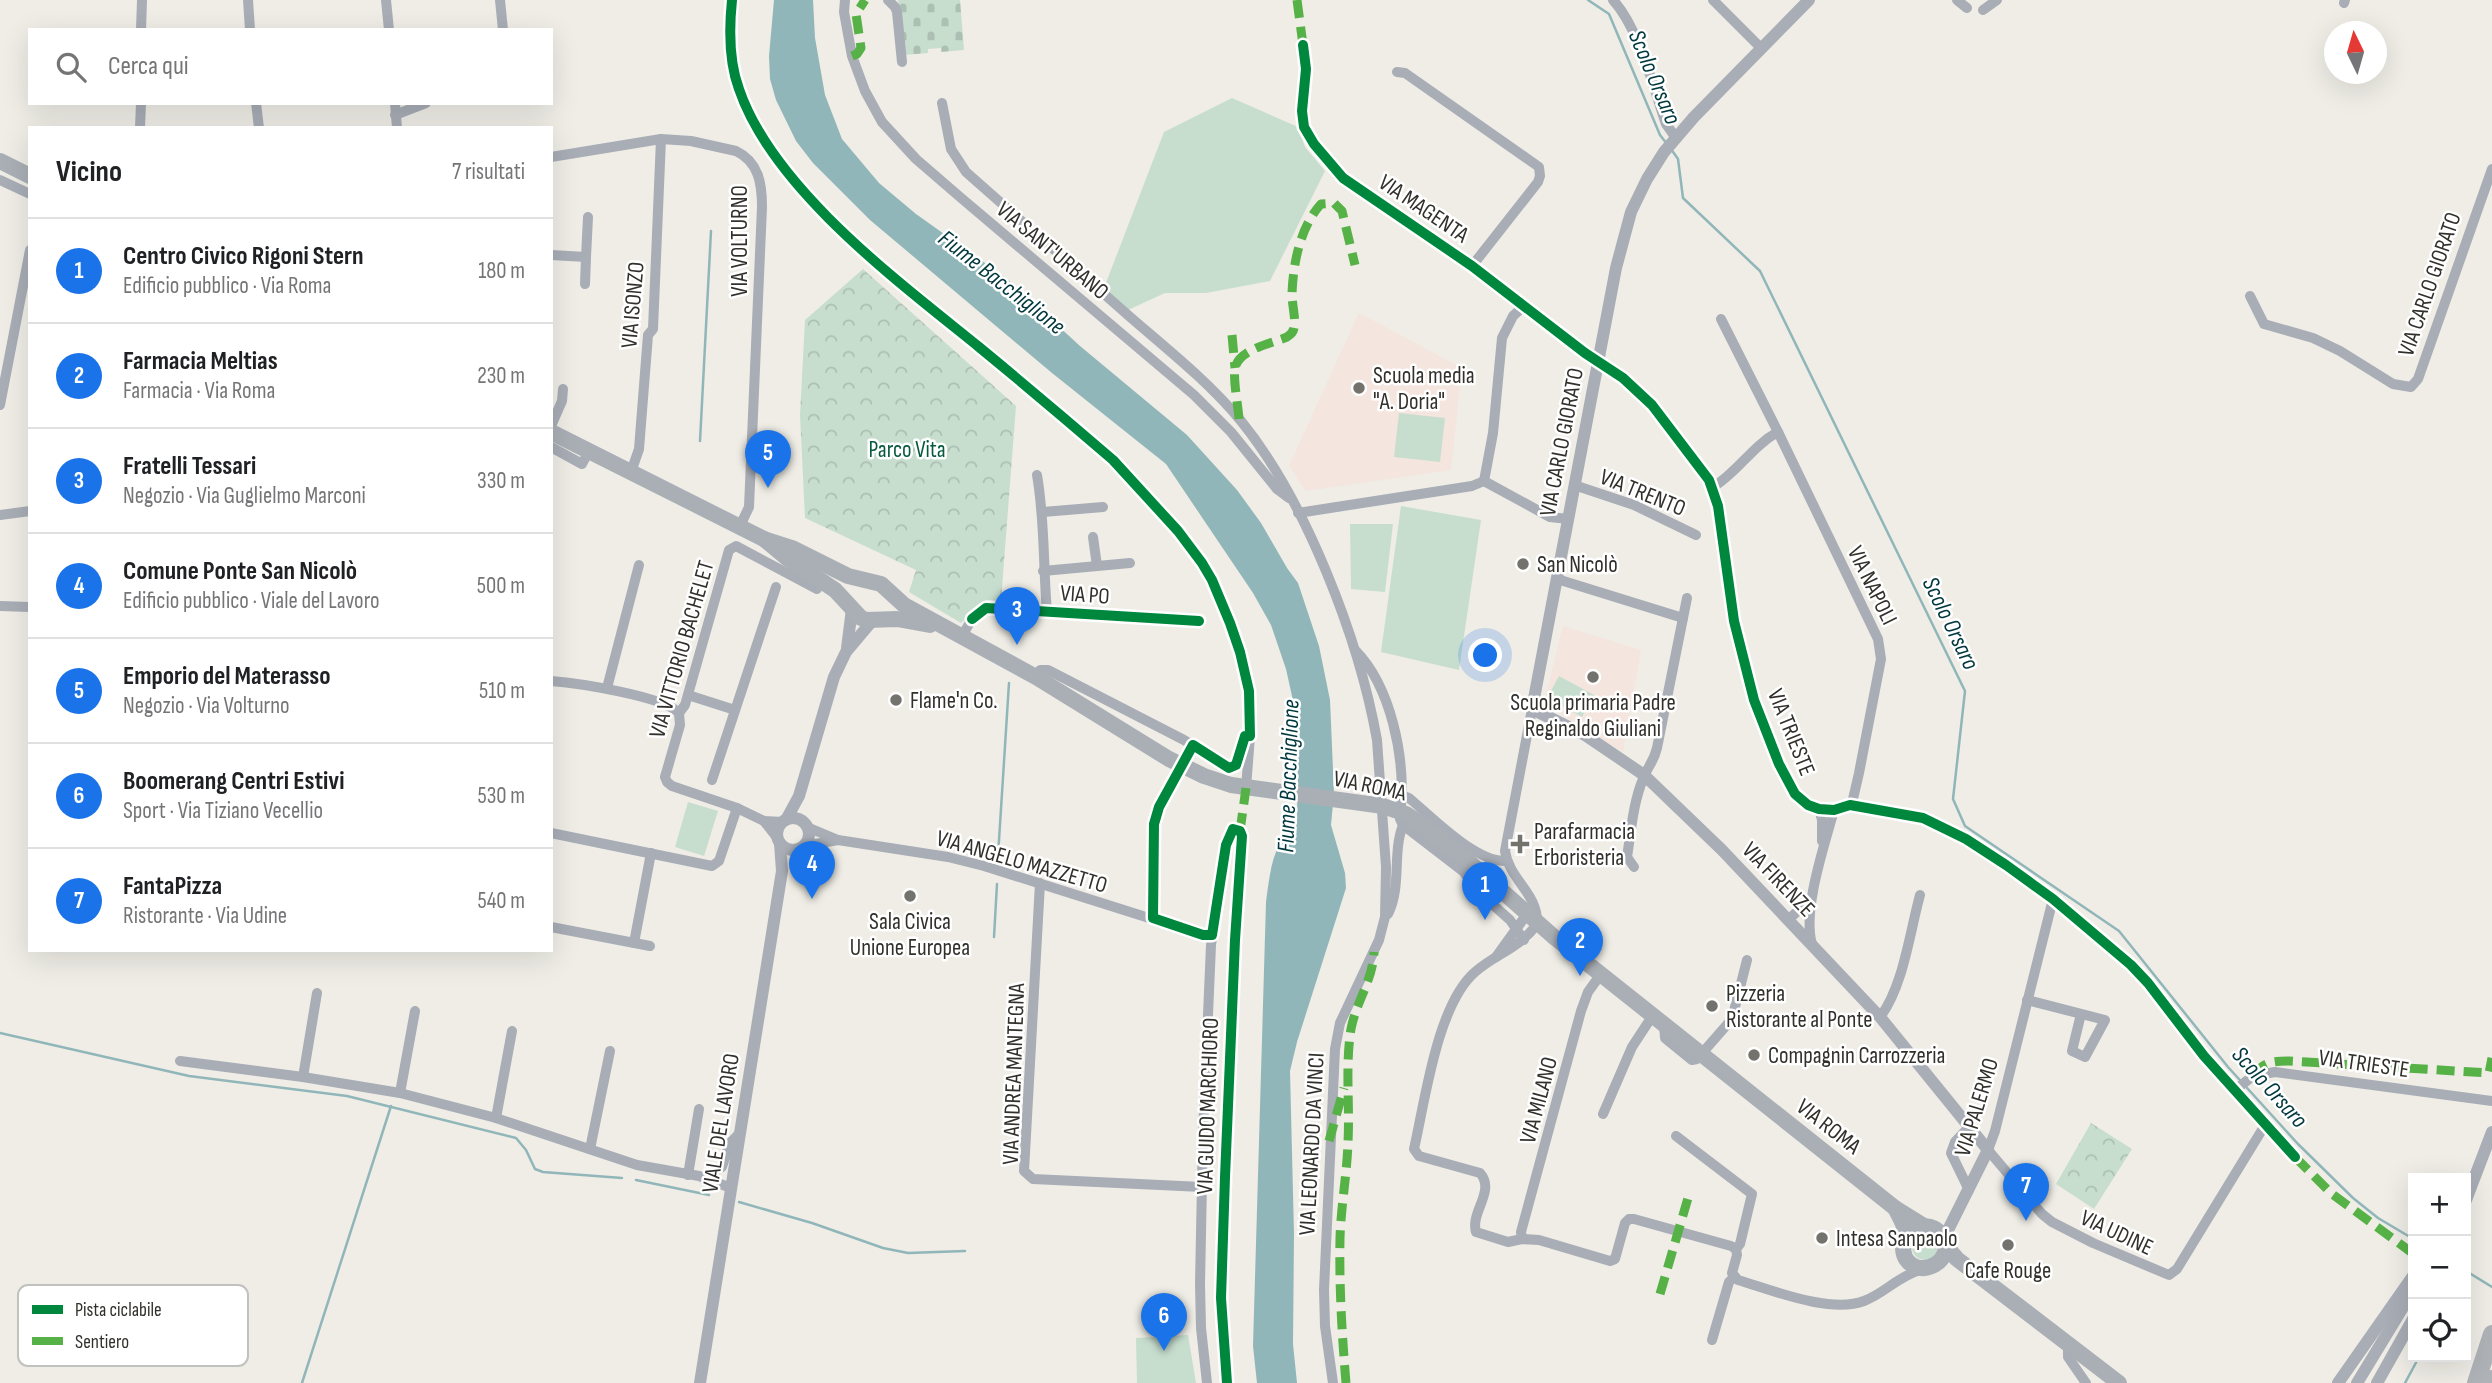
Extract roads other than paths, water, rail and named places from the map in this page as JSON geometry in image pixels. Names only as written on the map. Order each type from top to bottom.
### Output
[{"type":"highway","points":[[2476,1383],[2492,1334]]},
{"type":"main road","points":[[0,161],[28,175]]},
{"type":"main road","points":[[553,433],[764,539],[792,548],[848,576],[877,582],[904,605],[959,634]]},
{"type":"main road","points":[[764,539],[787,558],[828,584],[861,618],[916,621],[959,634]]},
{"type":"main road","points":[[851,607],[853,589],[866,581]]},
{"type":"main road","points":[[876,619],[889,605],[885,588]]},
{"type":"main road","name":"VIA ROMA","points":[[959,634],[1190,770],[1218,782],[1378,806],[1406,814],[1468,861],[1534,920],[1895,1208],[1928,1227]]},
{"type":"main road","points":[[1895,1208],[1902,1222],[1904,1247],[1910,1263],[1929,1268],[1956,1266],[1973,1270]]},
{"type":"main road","points":[[1904,1247],[1912,1230],[1928,1227],[1942,1236],[1957,1259],[2119,1383]]},
{"type":"main road","points":[[1929,1268],[1942,1258],[1945,1244]]},
{"type":"street","points":[[141,28],[142,0]]},
{"type":"street","points":[[248,0],[250,28]]},
{"type":"street","points":[[386,0],[389,28]]},
{"type":"street","points":[[500,0],[503,28]]},
{"type":"street","name":"VIA SANT'URBANO","points":[[845,0],[844,12],[852,56],[864,91],[882,122],[916,159],[1194,395],[1231,432],[1274,485],[1291,499]]},
{"type":"street","points":[[888,0],[897,12],[902,62]]},
{"type":"street","points":[[1613,0],[1624,12],[1632,29],[1666,124],[1674,139]]},
{"type":"street","points":[[1713,0],[1761,48]]},
{"type":"street","points":[[1957,0],[1967,8]]},
{"type":"street","points":[[1983,10],[1997,0]]},
{"type":"street","name":"VIA CARLO GIORATO","points":[[1506,861],[1506,843],[1622,240],[1639,193],[1674,139],[1807,1]]},
{"type":"street","name":"VIA MAGENTA","points":[[1303,45],[1306,69],[1302,119],[1314,144],[1343,178],[1525,305],[1597,366]]},
{"type":"street","name":"VIA MAGENTA","points":[[1398,72],[1405,73],[1535,163],[1541,171],[1538,182],[1472,267]]},
{"type":"street","name":"VIA SANT'URBANO","points":[[942,103],[951,149],[966,172],[1216,394],[1263,450],[1304,524],[1330,581],[1353,648],[1373,717],[1378,806]]},
{"type":"street","points":[[140,126],[141,105]]},
{"type":"street","points":[[256,105],[259,126]]},
{"type":"street","points":[[395,105],[397,126]]},
{"type":"street","points":[[396,115],[421,105]]},
{"type":"street","name":"VIA VOLTURNO","points":[[553,157],[661,139],[691,141],[744,155],[761,178],[749,507],[740,526]]},
{"type":"street","name":"VIA ISONZO","points":[[631,472],[639,449],[648,335],[653,329],[661,139]]},
{"type":"street","name":"VIA CARLO GIORATO","points":[[2250,296],[2264,324],[2313,338],[2340,351],[2393,384],[2411,387],[2418,379],[2492,169]]},
{"type":"street","points":[[0,180],[28,193]]},
{"type":"street","points":[[585,284],[588,217]]},
{"type":"street","points":[[553,255],[586,257]]},
{"type":"street","points":[[0,405],[28,260]]},
{"type":"street","points":[[1484,481],[1493,433],[1502,338],[1513,316],[1525,305]]},
{"type":"street","name":"VIA NAPOLI","points":[[1721,320],[1881,647],[1860,773],[1850,805]]},
{"type":"street","name":"VIA TRIESTE","points":[[1597,366],[1623,378],[1641,394],[1664,420],[1713,487],[1734,621],[1754,700],[1779,764],[1795,794],[1808,805],[1819,809]]},
{"type":"street","points":[[553,421],[562,401],[563,389]]},
{"type":"street","points":[[1713,487],[1759,444],[1777,432]]},
{"type":"street","points":[[553,450],[582,464],[589,451]]},
{"type":"street","points":[[1037,475],[1043,512],[1047,612]]},
{"type":"street","points":[[1298,513],[1472,486],[1484,481]]},
{"type":"street","points":[[1484,481],[1550,517],[1568,519]]},
{"type":"street","name":"VIA TRENTO","points":[[1574,485],[1634,505],[1696,535]]},
{"type":"street","points":[[1043,512],[1103,507]]},
{"type":"street","points":[[1304,524],[1334,509]]},
{"type":"street","points":[[0,515],[28,511]]},
{"type":"street","points":[[1093,537],[1097,566]]},
{"type":"street","name":"VIA VITTORIO BACHELET","points":[[764,821],[667,782],[666,770],[680,725],[679,713],[685,705],[729,550],[736,546],[817,589]]},
{"type":"street","points":[[1044,572],[1130,564]]},
{"type":"street","points":[[607,688],[639,565]]},
{"type":"street","points":[[1557,579],[1683,618]]},
{"type":"street","points":[[712,780],[776,587]]},
{"type":"street","points":[[1634,867],[1627,857],[1637,795],[1657,748],[1686,598]]},
{"type":"street","points":[[0,606],[28,607]]},
{"type":"street","name":"VIALE DEL LAVORO","points":[[846,652],[851,607]]},
{"type":"street","name":"VIA PO","points":[[959,634],[986,608],[1199,621]]},
{"type":"street","name":"VIALE DEL LAVORO","points":[[700,1383],[782,869],[778,828],[799,796],[834,677],[846,652],[876,619]]},
{"type":"street","name":"VIA SANT'URBANO","points":[[1353,648],[1371,669],[1392,720],[1398,746],[1401,801]]},
{"type":"street","points":[[1036,677],[1040,670],[1048,670],[1210,754],[1221,765],[1234,767],[1245,736],[1250,736],[1246,788]]},
{"type":"street","points":[[553,681],[607,688],[670,705],[679,713]]},
{"type":"street","points":[[688,695],[735,710]]},
{"type":"street","name":"VIA FIRENZE","points":[[1532,709],[1585,735],[1644,775],[1722,850],[1880,1017],[1988,1150]]},
{"type":"street","points":[[1153,918],[1153,824],[1167,793]]},
{"type":"street","name":"VIALE DEL LAVORO","points":[[782,869],[809,837],[799,796]]},
{"type":"street","name":"VIA ROMA","points":[[1401,801],[1409,798],[1483,856],[1506,861]]},
{"type":"street","points":[[1822,855],[1822,820],[1819,809],[1834,810],[1850,805],[1907,814],[1945,827],[2006,865],[2053,899],[2131,965],[2204,1056],[2241,1085],[2265,1125],[2294,1157]]},
{"type":"street","name":"VIA LEONARDO DA VINCI","points":[[1378,806],[1387,889],[1385,917]]},
{"type":"street","points":[[553,833],[707,865],[717,864],[737,808]]},
{"type":"street","points":[[1812,944],[1810,912],[1834,810]]},
{"type":"street","points":[[764,821],[795,818],[806,825]]},
{"type":"street","points":[[764,821],[786,848],[801,848]]},
{"type":"street","name":"VIA ROMA","points":[[1402,822],[1464,872],[1474,888],[1510,920],[1524,940]]},
{"type":"street","name":"VIA LEONARDO DA VINCI","points":[[1333,1383],[1325,1326],[1324,1277],[1335,1049],[1340,1023],[1374,952],[1385,917],[1393,903],[1402,822]]},
{"type":"street","name":"VIA ANGELO MAZZETTO","points":[[806,825],[838,840],[948,857],[1203,935],[1212,935]]},
{"type":"street","name":"VIA GUIDO MARCHIORO","points":[[1212,935],[1226,845],[1233,829],[1240,831],[1242,836],[1230,1035],[1221,1298],[1227,1383]]},
{"type":"street","name":"VIA ANGELO MAZZETTO","points":[[801,848],[838,840]]},
{"type":"street","points":[[634,943],[651,853]]},
{"type":"street","points":[[1506,861],[1532,901],[1534,920],[1524,940],[1474,973],[1452,1002],[1432,1073],[1415,1153],[1480,1173],[1486,1185],[1475,1224],[1476,1231],[1508,1242],[1539,1240],[1610,1261],[1615,1259],[1625,1223],[1634,1219],[1731,1246],[1736,1250]]},
{"type":"street","name":"VIA ANDREA MANTEGNA","points":[[1040,883],[1024,1171],[1032,1179],[1202,1187]]},
{"type":"street","points":[[1810,912],[1802,924],[1792,922],[1815,892]]},
{"type":"street","points":[[1880,1017],[1888,1008],[1895,991],[1920,895]]},
{"type":"street","name":"VIA PALERMO","points":[[1945,1244],[1952,1222],[1988,1150],[2053,899]]},
{"type":"street","points":[[1496,957],[1516,930],[1534,920]]},
{"type":"street","points":[[553,927],[650,946]]},
{"type":"street","points":[[1207,1383],[1201,1328],[1202,1187],[1212,935]]},
{"type":"street","points":[[1702,1055],[1731,1019],[1747,960]]},
{"type":"street","name":"VIA MILANO","points":[[1522,1239],[1521,1232],[1581,1012],[1588,992],[1601,974]]},
{"type":"street","points":[[303,1077],[317,993]]},
{"type":"street","points":[[2027,1000],[2105,1020],[2085,1057],[2071,1051],[2081,1014]]},
{"type":"street","points":[[400,1093],[415,1011]]},
{"type":"street","points":[[1603,1114],[1632,1046],[1658,1019]]},
{"type":"street","points":[[496,1118],[512,1031]]},
{"type":"street","points":[[590,1149],[610,1051]]},
{"type":"street","points":[[180,1061],[400,1093],[496,1118],[637,1165],[732,1182]]},
{"type":"street","name":"VIA TRIESTE","points":[[2241,1085],[2263,1073],[2298,1074],[2490,1101]]},
{"type":"street","points":[[699,1109],[699,1175]]},
{"type":"street","name":"VIA UDINE","points":[[1988,1150],[2052,1222],[2099,1246],[2169,1275],[2177,1269],[2265,1125]]},
{"type":"street","points":[[1969,1127],[1955,1142],[1951,1153],[1969,1190]]},
{"type":"street","points":[[2471,1187],[2492,1132]]},
{"type":"street","points":[[699,1175],[722,1167],[730,1143],[740,1133]]},
{"type":"street","points":[[1676,1136],[1752,1194],[1740,1244],[1736,1250],[1733,1278]]},
{"type":"street","points":[[1928,1227],[1952,1222]]},
{"type":"street","points":[[1895,1280],[1901,1270],[1904,1247]]},
{"type":"street","points":[[1733,1278],[1799,1297],[1843,1305],[1874,1297],[1895,1280],[1929,1268]]},
{"type":"street","points":[[1712,1340],[1729,1282],[1733,1278]]},
{"type":"street","points":[[2338,1383],[2408,1283]]},
{"type":"street","points":[[2357,1383],[2408,1299]]},
{"type":"street","points":[[2377,1383],[2408,1328]]},
{"type":"street","points":[[2067,1342],[2068,1357],[2087,1383]]},
{"type":"water","name":"Fiume Bacchiglione","points":[[774,0],[813,0],[815,38],[825,95],[842,139],[879,183],[916,214],[1006,278],[1080,346],[1187,435],[1237,490],[1298,583],[1319,646],[1330,700],[1334,793],[1331,825],[1345,873],[1346,888],[1290,1071],[1294,1234],[1293,1344],[1297,1383],[1257,1383],[1253,1346],[1266,902],[1277,849],[1297,823],[1296,714],[1286,669],[1271,625],[1253,593],[1166,464],[1052,373],[870,220],[813,163],[796,141],[776,100],[770,79],[769,56]]},
{"type":"waterway","name":"Scolo Orsaro","points":[[1588,0],[1609,14],[1660,135],[1667,144]]},
{"type":"waterway","name":"Scolo Orsaro","points":[[1671,149],[1678,159],[1683,198],[1760,271],[1965,691],[1953,799],[1965,826],[2119,931],[2228,1067],[2298,1144],[2353,1198],[2378,1218],[2408,1236]]},
{"type":"waterway","points":[[700,441],[711,231]]},
{"type":"waterway","points":[[998,856],[1009,683]]},
{"type":"waterway","points":[[994,937],[997,884]]},
{"type":"waterway","points":[[0,1033],[189,1076],[347,1096],[516,1138],[526,1150],[535,1169],[543,1172],[622,1178]]},
{"type":"waterway","points":[[302,1383],[391,1106]]},
{"type":"waterway","points":[[636,1180],[709,1195]]},
{"type":"waterway","points":[[739,1202],[812,1223],[883,1248],[908,1253],[965,1251]]},
{"type":"waterway","points":[[2471,1274],[2492,1287]]},
{"type":"waterway","name":"Scolo Orsaro","points":[[2405,1383],[2416,1362]]},
{"type":"place","name":"Scuola media \"A. Doria\"","points":[[1359,388]]},
{"type":"place","name":"Emporio del Materasso","points":[[768,488]]},
{"type":"place","name":"San Nicolò","points":[[1523,564]]},
{"type":"place","name":"Fratelli Tessari","points":[[1017,645]]},
{"type":"place","name":"Scuola primaria Padre Reginaldo Giuliani","points":[[1593,677]]},
{"type":"place","name":"Flame'n Co.","points":[[896,700]]},
{"type":"place","name":"Parafarmacia Erboristeria","points":[[1520,844]]},
{"type":"place","name":"Sala Civica Unione Europea","points":[[910,896]]},
{"type":"place","name":"Comune Ponte San Nicolò","points":[[812,899]]},
{"type":"place","name":"Centro Civico Rigoni Stern","points":[[1485,920]]},
{"type":"place","name":"Farmacia Meltias","points":[[1580,976]]},
{"type":"place","name":"Pizzeria Ristorante al Ponte","points":[[1712,1006]]},
{"type":"place","name":"Compagnin Carrozzeria","points":[[1754,1055]]},
{"type":"place","name":"FantaPizza","points":[[2026,1221]]},
{"type":"place","name":"Intesa Sanpaolo","points":[[1822,1238]]},
{"type":"place","name":"Cafe Rouge","points":[[2008,1245]]},
{"type":"place","name":"Boomerang Centri Estivi","points":[[1164,1351]]},
{"type":"park label","name":"Parco Vita","points":[[907,449]]}]
